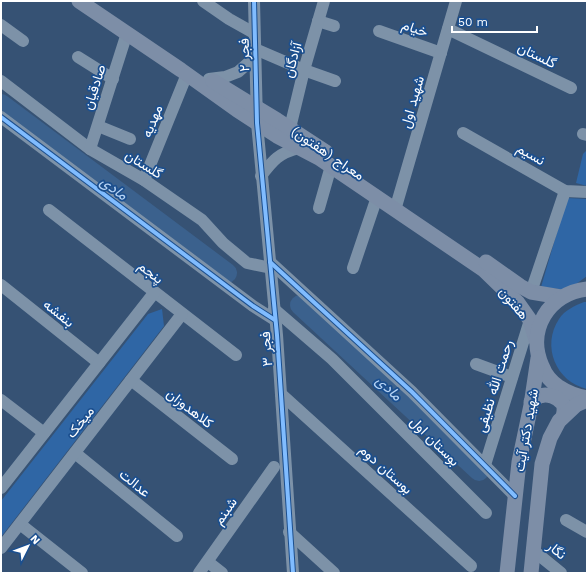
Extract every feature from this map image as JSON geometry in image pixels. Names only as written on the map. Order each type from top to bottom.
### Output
[{"type":"main road","name":"معراج (هفتون)","points":[[79,1],[277,136],[319,158],[376,197],[397,205],[520,286],[531,292],[561,297]]},
{"type":"main road","name":"معراج (هفتون)","points":[[97,1],[209,79],[290,128],[484,270]]},
{"type":"main road","name":"هفتون","points":[[484,270],[518,303],[530,320],[536,340]]},
{"type":"main road","points":[[584,287],[561,297],[548,308],[540,324],[536,340],[538,358],[546,374],[557,386],[572,395],[587,399]]},
{"type":"main road","name":"شهید دکتر آیت","points":[[507,573],[519,462],[538,358]]},
{"type":"main road","points":[[531,402],[540,396],[547,394],[554,397],[563,404],[563,417]]},
{"type":"main road","name":"شهید دکتر آیت","points":[[531,573],[542,464],[550,438],[563,417],[576,405],[587,399]]},
{"type":"street","points":[[203,1],[229,19],[254,33]]},
{"type":"street","name":"فجر ۲","points":[[254,1],[254,54],[257,123]]},
{"type":"street","name":"آزادگان","points":[[290,128],[304,70],[324,1]]},
{"type":"street","name":"شهید اول","points":[[397,205],[456,1]]},
{"type":"street","points":[[318,21],[334,26]]},
{"type":"street","points":[[1,25],[23,41]]},
{"type":"street","name":"گلستان","points":[[448,29],[570,88]]},
{"type":"street","name":"خیام","points":[[379,32],[441,53]]},
{"type":"street","name":"صادقیان","points":[[90,149],[127,34]]},
{"type":"street","points":[[209,79],[225,78],[238,72],[254,54],[335,81]]},
{"type":"street","points":[[78,57],[112,79]]},
{"type":"street","name":"مهدیه","points":[[144,180],[187,74]]},
{"type":"street","name":"گلستان","points":[[1,81],[90,149],[144,180],[202,220],[223,243],[247,263],[270,265]]},
{"type":"street","name":"بوستان اول","points":[[1,117],[252,306],[275,314],[332,359],[486,513]]},
{"type":"street","name":"فجر ۳","points":[[257,123],[275,314],[293,573]]},
{"type":"street","points":[[98,126],[130,140]]},
{"type":"street","name":"نسیم","points":[[463,133],[565,191],[587,192]]},
{"type":"street","points":[[261,176],[276,157],[289,150],[299,148]]},
{"type":"street","points":[[319,208],[331,166]]},
{"type":"street","points":[[531,292],[565,191]]},
{"type":"street","points":[[354,268],[376,197]]},
{"type":"street","name":"پنجم","points":[[49,210],[154,293],[236,355]]},
{"type":"street","points":[[270,265],[412,392],[515,496]]},
{"type":"street","name":"بنفشه","points":[[1,285],[99,363]]},
{"type":"street","name":"میخک","points":[[1,488],[154,293]]},
{"type":"street","name":"میخک","points":[[1,548],[182,314]]},
{"type":"street","name":"رحمت الله نظیفی","points":[[485,465],[530,320]]},
{"type":"street","points":[[476,364],[512,377]]},
{"type":"street","name":"کلاهدوزان","points":[[131,380],[232,459]]},
{"type":"street","name":"بوستان دوم","points":[[281,394],[471,566]]},
{"type":"street","points":[[1,400],[44,433]]},
{"type":"street","name":"عدالت","points":[[75,453],[177,536]]},
{"type":"street","name":"شبنم","points":[[200,573],[274,467]]},
{"type":"street","points":[[566,520],[587,532]]},
{"type":"street","points":[[20,524],[82,573]]},
{"type":"street","points":[[289,532],[334,573]]},
{"type":"street","name":"نگار","points":[[534,551],[561,573]]},
{"type":"street","points":[[208,562],[222,573]]},
{"type":"shaded area","points":[[587,150],[587,186],[576,183],[583,154]]},
{"type":"shaded area","points":[[567,198],[587,199],[587,276],[568,290],[541,287]]},
{"type":"shaded area","points":[[587,302],[587,389],[576,385],[567,379],[560,371],[555,362],[551,340],[554,329],[561,316],[573,307]]},
{"type":"shaded area","points":[[162,309],[164,326],[1,537],[1,501],[148,314]]},
{"type":"waterway","name":"مادی","points":[[1,104],[227,273]]},
{"type":"waterway","name":"مادی","points":[[300,305],[479,471]]},
{"type":"cycle path","points":[[254,1],[257,123],[277,335],[293,573]]},
{"type":"cycle path","points":[[1,117],[253,306],[275,320]]},
{"type":"cycle path","points":[[270,262],[412,392],[515,496]]}]
